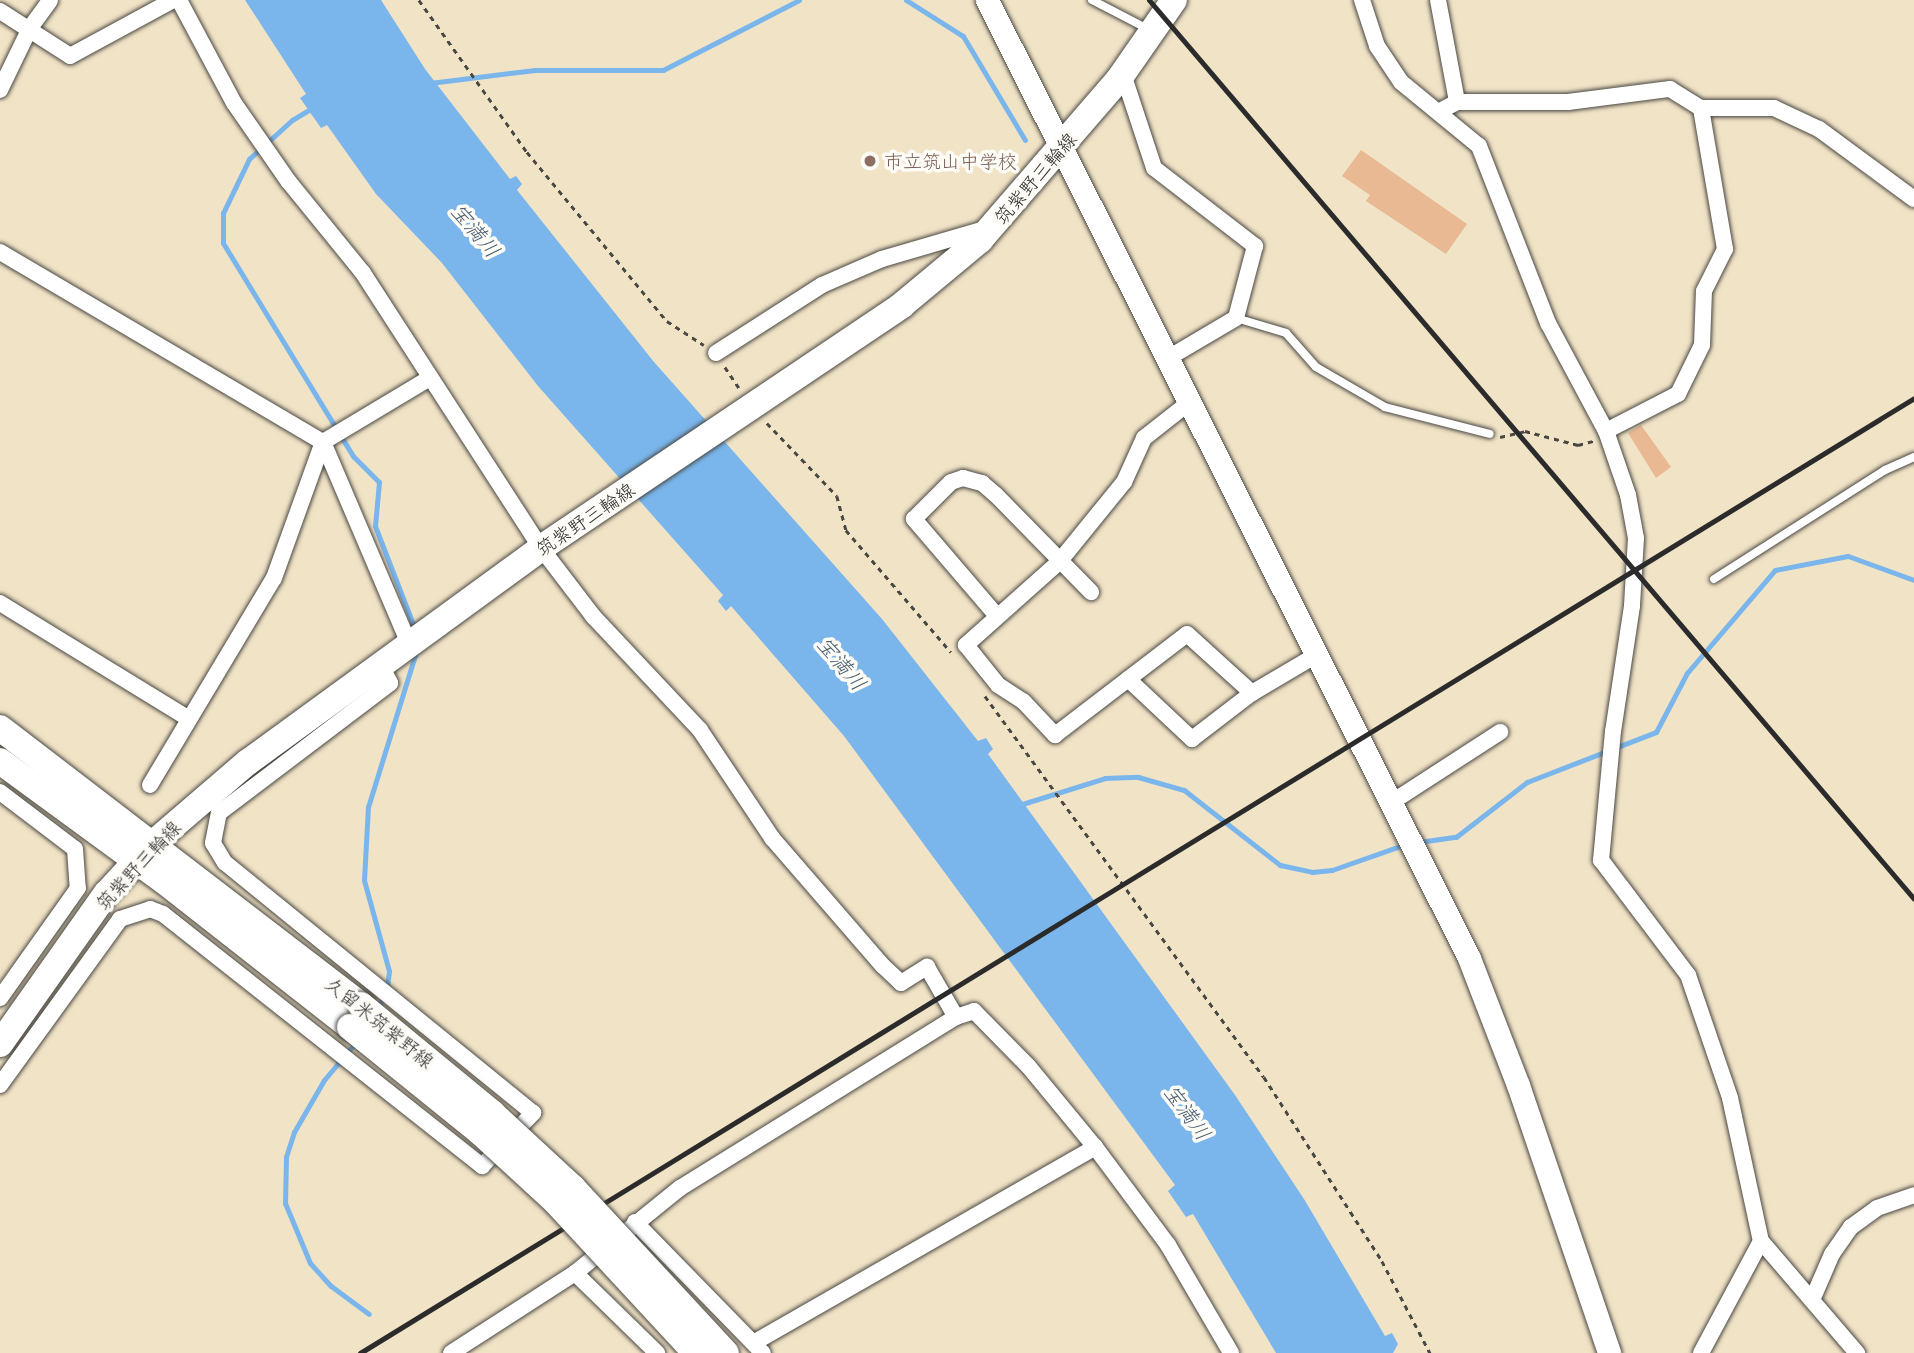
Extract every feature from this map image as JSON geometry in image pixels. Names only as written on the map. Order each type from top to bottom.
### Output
[{"type":"main road","name":"筑紫野三輪線","points":[[0,1044],[106,894],[144,854],[248,762],[408,641],[541,548],[744,414],[902,305],[993,226],[1123,74],[1174,0]]},
{"type":"main road","name":"久留米筑紫野線","points":[[0,728],[144,854],[355,1016],[492,1113],[573,1188],[726,1353]]},
{"type":"main road","name":"久留米筑紫野線","points":[[0,761],[144,854]]},
{"type":"main road","name":"久留米筑紫野線","points":[[355,1016],[556,1202],[696,1353]]},
{"type":"street","points":[[0,90],[30,28],[50,0]]},
{"type":"street","points":[[0,11],[70,56],[173,0]]},
{"type":"street","points":[[179,0],[234,103],[289,182],[363,273],[541,548],[593,616],[700,730],[772,838],[883,966],[901,983],[927,967],[956,1017]]},
{"type":"street","points":[[987,0],[1469,958],[1518,1085],[1609,1353]]},
{"type":"street","points":[[1362,0],[1377,46],[1401,82],[1440,111],[1479,146],[1548,323],[1606,431],[1628,495],[1636,538],[1632,606],[1613,734],[1601,860],[1688,975],[1730,1098],[1761,1241],[1857,1353]]},
{"type":"street","points":[[1438,0],[1457,102]]},
{"type":"street","points":[[1123,74],[1154,168],[1255,246],[1236,318],[1175,354]]},
{"type":"street","points":[[1440,111],[1457,102],[1568,102],[1670,89],[1701,108],[1774,108],[1819,129],[1914,199]]},
{"type":"street","points":[[1606,431],[1678,394],[1702,345],[1704,291],[1725,249],[1701,108]]},
{"type":"street","points":[[716,353],[822,285],[882,259],[993,226]]},
{"type":"street","points":[[0,252],[323,442],[408,641]]},
{"type":"street","points":[[150,785],[274,578],[323,442],[430,378]]},
{"type":"street","points":[[1191,401],[1144,438],[1124,482],[1059,562],[967,645],[998,685],[1023,701],[1055,735],[1186,634],[1252,693]]},
{"type":"street","points":[[998,616],[914,519],[951,482],[963,478],[982,483],[1091,592]]},
{"type":"street","points":[[0,603],[188,718]]},
{"type":"street","points":[[1128,679],[1192,739],[1252,693],[1318,654]]},
{"type":"street","points":[[0,1085],[120,919],[150,909],[163,914],[482,1166],[533,1113],[225,863],[214,843],[219,813],[390,683],[380,663]]},
{"type":"street","points":[[1392,802],[1500,732]]},
{"type":"street","points":[[0,792],[75,849],[78,888],[0,998]]},
{"type":"street","points":[[452,1353],[575,1273],[680,1188],[956,1017],[974,1011],[1029,1066],[1096,1147],[1168,1245],[1231,1353]]},
{"type":"street","points":[[635,1222],[759,1347],[1096,1147]]},
{"type":"street","points":[[1812,1300],[1832,1254],[1851,1227],[1877,1208],[1914,1195]]},
{"type":"street","points":[[1702,1353],[1761,1241]]},
{"type":"street","points":[[575,1273],[657,1353]]},
{"type":"lane","points":[[1092,0],[1153,31]]},
{"type":"lane","points":[[1236,318],[1286,333],[1316,367],[1385,407],[1490,434]]},
{"type":"lane","points":[[1714,579],[1885,470],[1914,457]]},
{"type":"path","points":[[419,0],[527,152],[667,321],[716,353],[744,414],[837,496],[846,530],[954,657]]},
{"type":"path","points":[[1490,434],[1505,439],[1517,431],[1540,431],[1578,445],[1606,431]]},
{"type":"path","points":[[980,690],[1264,1077],[1382,1261],[1430,1353]]},
{"type":"water","name":"宝満川","points":[[245,0],[381,0],[425,69],[510,179],[516,176],[522,184],[517,190],[654,362],[882,619],[978,741],[986,738],[993,749],[988,754],[1235,1095],[1304,1199],[1385,1336],[1392,1333],[1398,1344],[1393,1353],[1276,1353],[1193,1214],[1186,1217],[1168,1191],[1175,1185],[844,736],[731,606],[726,611],[718,601],[723,595],[538,386],[442,263],[376,194],[327,125],[321,128],[300,98],[306,94]]},
{"type":"building","points":[[1361,150],[1467,224],[1446,254],[1366,201],[1370,195],[1342,176]]},
{"type":"building","points":[[1641,425],[1671,467],[1656,478],[1628,433]]},
{"type":"waterway","points":[[430,83],[535,70],[663,70],[799,0]]},
{"type":"waterway","points":[[906,0],[963,36],[1025,140]]},
{"type":"waterway","points":[[312,108],[292,120],[249,159],[223,213],[223,243],[353,456],[379,482],[375,526],[415,629]]},
{"type":"waterway","points":[[1419,842],[1456,837],[1527,782],[1656,732],[1687,673],[1775,570],[1848,556],[1914,580]]},
{"type":"waterway","points":[[378,1007],[386,993],[389,971],[364,880],[368,807],[416,652]]},
{"type":"waterway","points":[[1019,805],[1105,778],[1138,777],[1184,790],[1280,865],[1312,872],[1332,870],[1406,844]]},
{"type":"waterway","points":[[356,1042],[324,1080],[294,1132],[286,1157],[285,1203],[310,1263],[331,1286],[369,1314]]},
{"type":"railway","points":[[1149,0],[1914,899]]},
{"type":"railway","points":[[360,1353],[1914,398]]},
{"type":"place","name":"市立筑山中学校","points":[[870,161]]}]
